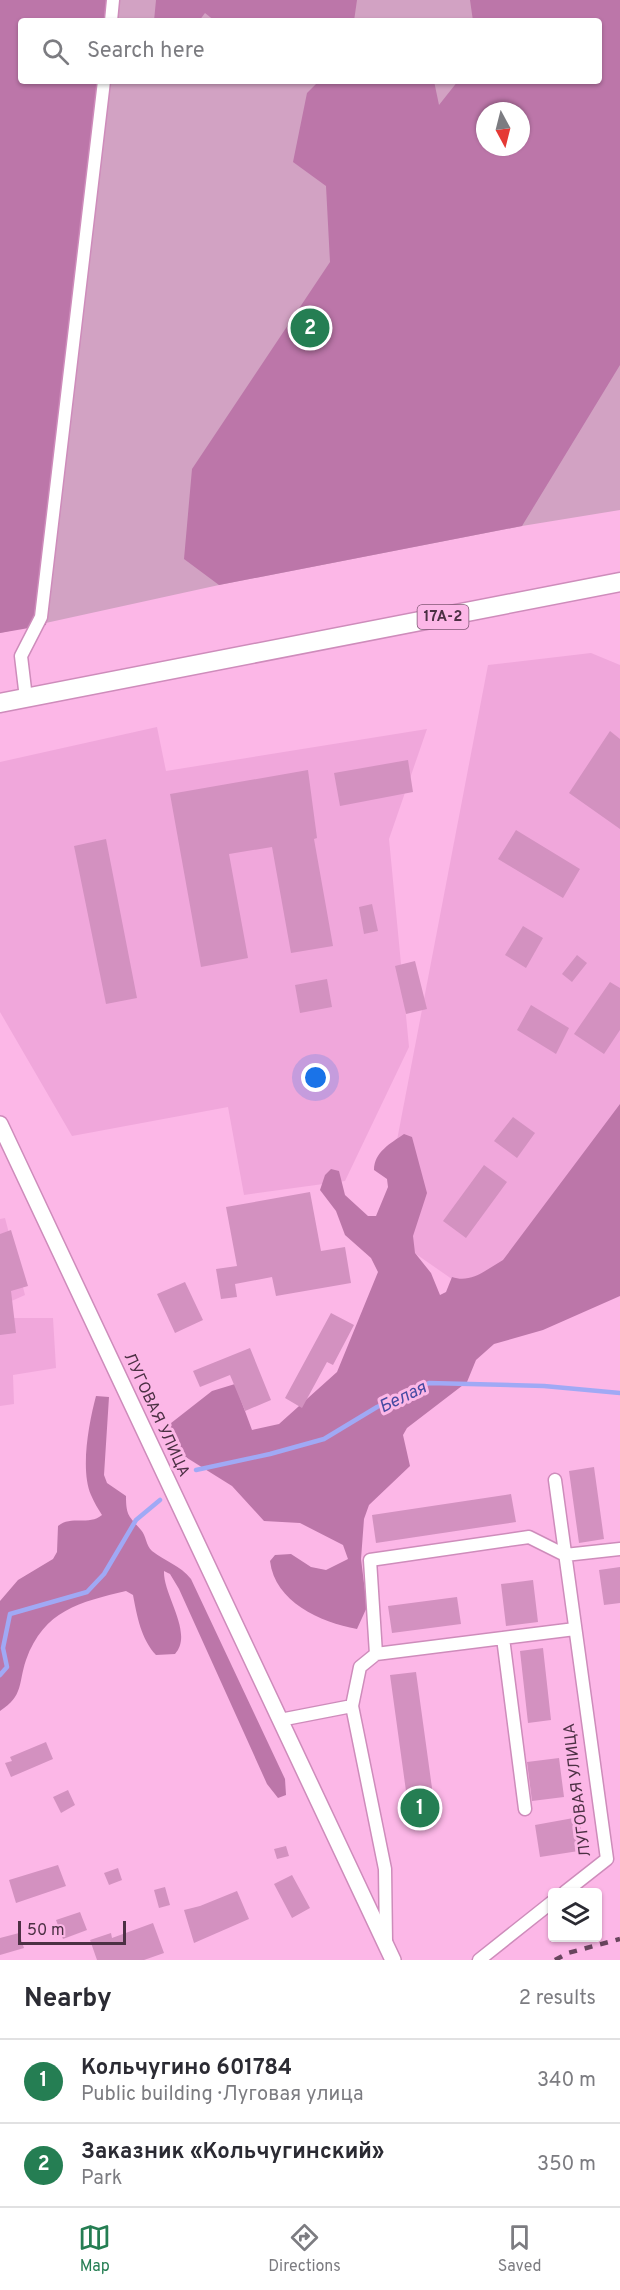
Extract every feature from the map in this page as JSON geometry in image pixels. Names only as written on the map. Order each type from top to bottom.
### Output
[{"type":"main road","name":"17А-2","points":[[0,703],[620,582]]},
{"type":"street","points":[[111,18],[113,0]]},
{"type":"street","points":[[26,698],[21,656],[41,617],[104,84]]},
{"type":"street","name":"ЛУГОВАЯ УЛИЦА","points":[[0,1124],[390,1954]]},
{"type":"street","name":"ЛУГОВАЯ УЛИЦА","points":[[555,1480],[607,1859],[571,1888]]},
{"type":"street","points":[[575,1629],[376,1654],[370,1560],[529,1537],[565,1555],[620,1549]]},
{"type":"street","points":[[503,1638],[525,1809]]},
{"type":"street","name":"ЛУГОВАЯ УЛИЦА","points":[[376,1654],[360,1667],[352,1706],[385,1869],[390,1954]]},
{"type":"street","points":[[280,1720],[352,1706]]},
{"type":"street","points":[[478,1960],[548,1905]]},
{"type":"shaded area","points":[[0,0],[620,0],[620,510],[522,526],[219,585],[0,633]]},
{"type":"shaded area","points":[[0,0],[116,0],[114,18],[18,18],[18,84],[107,84],[46,625],[0,633]]},
{"type":"shaded area","points":[[156,0],[357,0],[354,18],[211,18],[205,13],[201,18],[154,18]]},
{"type":"shaded area","points":[[470,0],[620,0],[620,365],[522,526],[219,585],[184,559],[192,469],[330,262],[326,186],[293,162],[307,93],[316,84],[435,84],[439,105],[456,84],[602,84],[602,18],[473,18]]},
{"type":"shaded area","points":[[591,653],[620,665],[620,1146],[482,1300],[380,1229],[488,665]]},
{"type":"shaded area","points":[[157,727],[166,771],[427,729],[389,839],[409,1047],[345,1181],[244,1195],[228,1107],[72,1136],[0,1012],[0,762]]},
{"type":"shaded area","points":[[620,1104],[620,1296],[543,1330],[494,1344],[476,1360],[467,1382],[407,1428],[403,1435],[410,1466],[369,1505],[364,1519],[361,1559],[367,1607],[357,1629],[328,1621],[302,1608],[280,1588],[270,1561],[275,1555],[291,1554],[311,1567],[326,1570],[348,1559],[343,1545],[300,1523],[264,1521],[232,1486],[184,1456],[166,1427],[212,1391],[235,1384],[252,1430],[279,1424],[337,1372],[378,1272],[371,1258],[345,1235],[336,1211],[320,1190],[325,1175],[331,1169],[339,1171],[345,1195],[368,1216],[376,1216],[388,1187],[387,1179],[374,1170],[377,1158],[384,1149],[404,1134],[412,1137],[427,1193],[413,1236],[415,1253],[431,1273],[440,1295],[446,1292],[452,1277],[466,1279],[472,1277],[503,1260]]},
{"type":"shaded area","points":[[5,1218],[25,1295],[7,1303],[10,1318],[53,1318],[56,1368],[13,1375],[14,1404],[0,1406],[0,1219]]},
{"type":"shaded area","points":[[96,1396],[109,1397],[104,1475],[107,1483],[126,1496],[129,1515],[143,1532],[150,1549],[182,1570],[191,1579],[285,1779],[286,1795],[278,1798],[267,1784],[179,1589],[170,1574],[164,1571],[165,1581],[180,1625],[180,1645],[175,1654],[156,1655],[151,1649],[140,1627],[133,1595],[126,1591],[94,1599],[66,1611],[53,1619],[43,1630],[26,1660],[17,1694],[0,1711],[0,1601],[18,1580],[53,1559],[57,1552],[58,1526],[69,1521],[91,1520],[102,1515],[91,1495],[86,1473],[88,1432]]},
{"type":"building","points":[[610,731],[620,739],[620,829],[569,793]]},
{"type":"building","points":[[408,760],[413,792],[340,806],[334,773]]},
{"type":"building","points":[[308,770],[317,838],[314,839],[333,946],[291,953],[272,847],[229,854],[248,958],[201,967],[170,794]]},
{"type":"building","points":[[516,830],[580,869],[563,898],[498,859]]},
{"type":"building","points":[[106,839],[137,998],[106,1004],[74,846]]},
{"type":"building","points":[[372,904],[378,931],[364,934],[359,907]]},
{"type":"building","points":[[523,926],[543,938],[526,968],[505,955]]},
{"type":"building","points":[[577,955],[587,963],[572,982],[562,974]]},
{"type":"building","points":[[415,961],[427,1009],[406,1014],[395,966]]},
{"type":"building","points":[[327,979],[332,1007],[300,1013],[295,985]]},
{"type":"building","points":[[610,982],[620,988],[620,1030],[604,1054],[574,1034]]},
{"type":"building","points":[[531,1005],[569,1028],[556,1054],[517,1030]]},
{"type":"building","points":[[513,1117],[535,1133],[517,1158],[494,1141]]},
{"type":"building","points":[[484,1165],[507,1182],[466,1238],[443,1221]]},
{"type":"building","points":[[310,1192],[321,1251],[345,1247],[351,1283],[276,1296],[272,1277],[235,1284],[237,1297],[221,1299],[216,1269],[237,1266],[226,1207]]},
{"type":"building","points":[[11,1230],[28,1286],[11,1291],[16,1333],[0,1335],[0,1234]]},
{"type":"building","points":[[185,1282],[203,1320],[175,1333],[157,1294]]},
{"type":"building","points":[[331,1313],[354,1325],[333,1365],[327,1362],[302,1408],[285,1398]]},
{"type":"building","points":[[250,1348],[271,1400],[245,1411],[230,1375],[200,1387],[193,1371]]},
{"type":"building","points":[[594,1467],[604,1539],[579,1543],[569,1471]]},
{"type":"building","points":[[511,1494],[516,1522],[376,1543],[372,1515]]},
{"type":"building","points":[[620,1567],[620,1603],[604,1605],[599,1570]]},
{"type":"building","points":[[533,1580],[538,1622],[506,1626],[501,1584]]},
{"type":"building","points":[[457,1597],[461,1624],[392,1633],[388,1606]]},
{"type":"building","points":[[543,1648],[551,1720],[528,1723],[520,1651]]},
{"type":"building","points":[[416,1672],[436,1817],[410,1820],[390,1675]]},
{"type":"building","points":[[46,1742],[53,1759],[11,1777],[5,1763],[12,1761],[10,1757]]},
{"type":"building","points":[[559,1758],[564,1797],[532,1801],[527,1762]]},
{"type":"building","points":[[68,1790],[75,1805],[61,1813],[53,1797]]},
{"type":"building","points":[[579,1817],[585,1850],[540,1857],[535,1825]]},
{"type":"building","points":[[286,1846],[289,1856],[277,1859],[274,1849]]},
{"type":"building","points":[[58,1865],[66,1886],[16,1903],[9,1880]]},
{"type":"building","points":[[118,1868],[122,1880],[109,1885],[104,1873]]},
{"type":"building","points":[[292,1875],[310,1908],[292,1918],[274,1884]]},
{"type":"building","points":[[165,1887],[170,1905],[159,1908],[154,1890]]},
{"type":"building","points":[[237,1891],[249,1919],[194,1943],[184,1910]]},
{"type":"building","points":[[80,1912],[87,1930],[63,1939],[56,1920]]},
{"type":"building","points":[[153,1923],[164,1953],[144,1960],[97,1960],[90,1940],[111,1933],[112,1938]]},
{"type":"building","points":[[19,1933],[24,1948],[0,1955],[0,1938]]},
{"type":"waterway","name":"Белая","points":[[196,1470],[270,1454],[324,1439],[377,1407],[429,1383],[544,1386],[620,1393]]},
{"type":"waterway","name":"Белая","points":[[0,1675],[7,1667],[3,1648],[10,1614],[87,1592],[104,1574],[136,1520],[160,1500]]},
{"type":"railway","points":[[555,1960],[568,1953],[620,1939]]},
{"type":"place","name":"Заказник «Кольчугинский»","points":[[310,328]]},
{"type":"place","name":"Кольчугино 601784","points":[[420,1808]]}]
